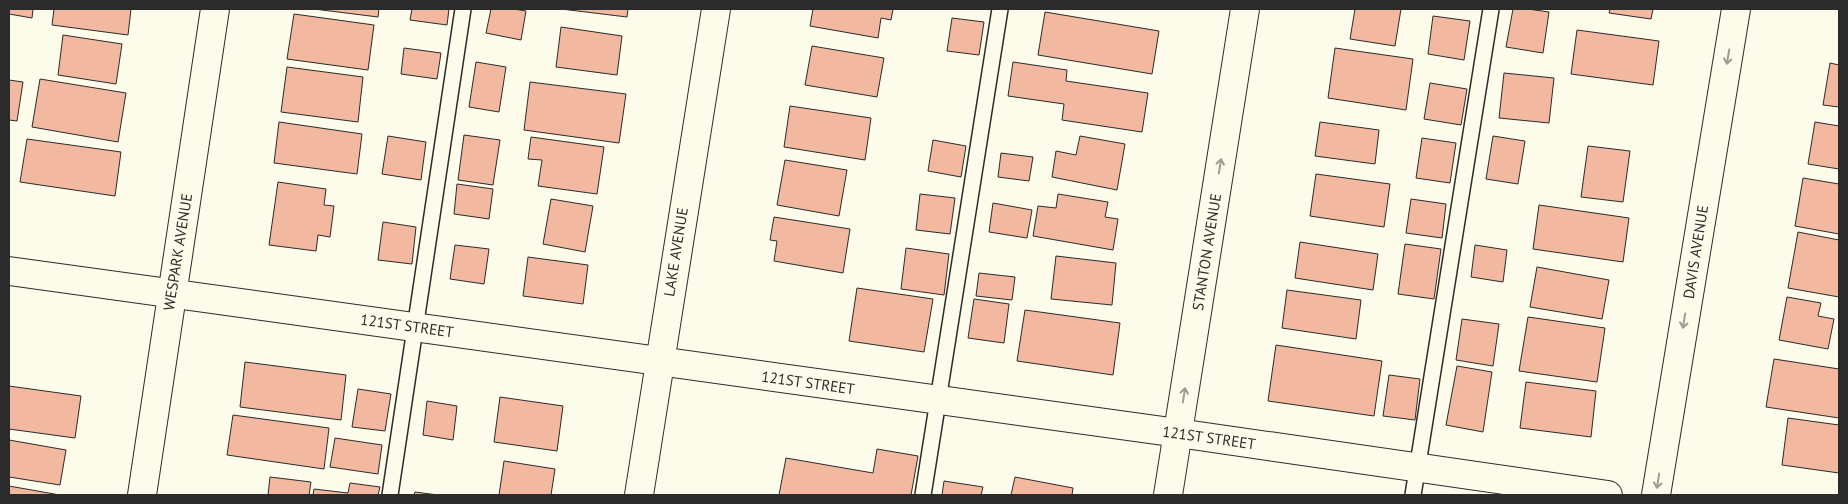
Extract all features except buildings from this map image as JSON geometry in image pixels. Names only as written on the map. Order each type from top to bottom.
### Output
[{"type":"street","name":"WESPARK AVENUE","points":[[142,495],[215,9]]},
{"type":"street","name":"LAKE AVENUE","points":[[639,495],[716,9]]},
{"type":"street","name":"STANTON AVENUE","points":[[1168,495],[1245,9]]},
{"type":"street","name":"DAVIS AVENUE","points":[[1656,495],[1736,9]]},
{"type":"street","name":"121ST STREET","points":[[9,271],[1178,433],[1608,495]]},
{"type":"lane","points":[[390,495],[463,9]]},
{"type":"lane","points":[[923,495],[1000,9]]},
{"type":"lane","points":[[1413,495],[1491,9]]}]
